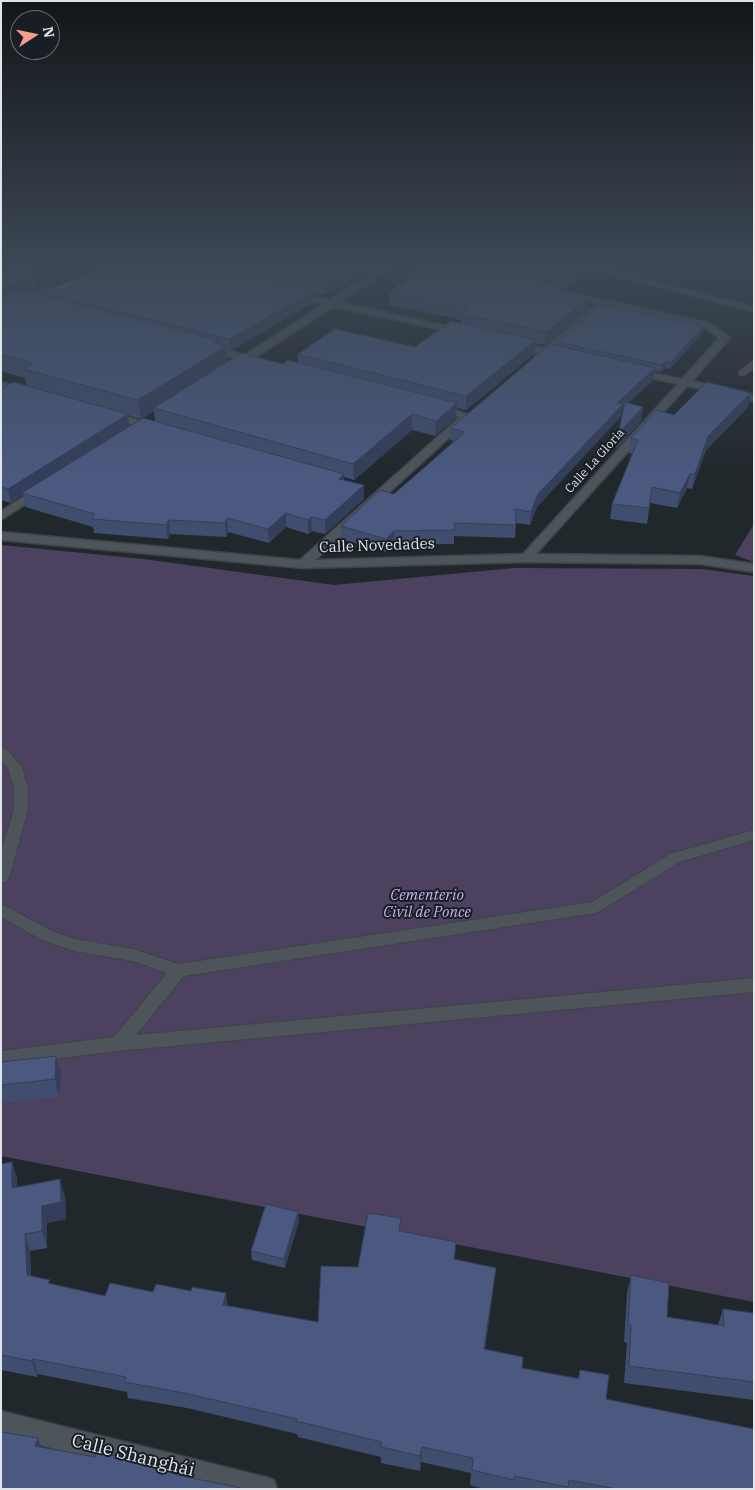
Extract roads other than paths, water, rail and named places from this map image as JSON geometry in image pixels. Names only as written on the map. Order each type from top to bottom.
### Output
[{"type":"street","points":[[230,369],[278,338]]},
{"type":"street","points":[[532,364],[563,338]]},
{"type":"street","name":"Calle La Gloria","points":[[526,558],[724,338]]},
{"type":"street","points":[[508,343],[574,358]]},
{"type":"street","points":[[197,346],[265,364]]},
{"type":"street","points":[[620,368],[754,398]]},
{"type":"street","points":[[1,394],[6,387],[40,396]]},
{"type":"street","points":[[302,564],[375,491],[471,413],[429,406]]},
{"type":"street","points":[[95,411],[137,427],[170,432]]},
{"type":"street","points":[[137,427],[158,414]]},
{"type":"street","points":[[1,516],[51,484]]},
{"type":"street","name":"Calle Novedades","points":[[1,536],[302,564],[526,558],[700,560],[754,568]]},
{"type":"street","name":"Calle Shanghái","points":[[1,1423],[265,1489]]},
{"type":"lane","points":[[742,373],[754,363]]},
{"type":"lane","points":[[1,752],[15,767],[21,789],[20,810],[1,878]]},
{"type":"lane","points":[[1,910],[48,936],[74,945],[133,955],[179,970],[596,908],[675,858],[754,835]]},
{"type":"lane","points":[[119,1044],[179,970]]},
{"type":"lane","points":[[1,1058],[119,1044],[754,986]]},
{"type":"park label","name":"Cementerio Civil de Ponce","points":[[427,904]]}]
